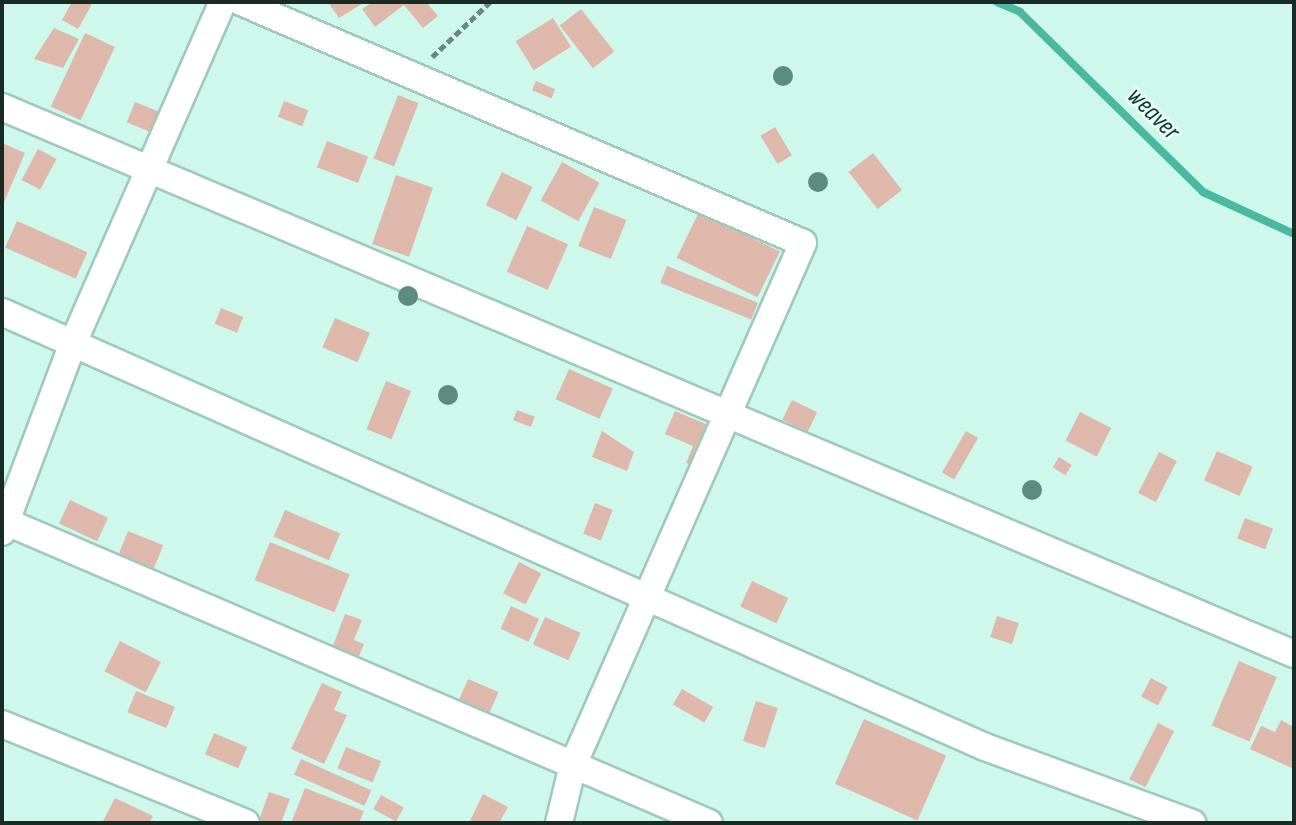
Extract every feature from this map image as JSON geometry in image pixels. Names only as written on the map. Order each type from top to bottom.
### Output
[{"type":"street","points":[[223,2],[73,343],[3,524],[709,823]]},
{"type":"street","points":[[241,2],[803,243],[652,596],[573,765],[559,823]]},
{"type":"street","points":[[2,107],[148,172],[729,419],[1294,654]]},
{"type":"street","points":[[2,312],[652,596],[985,747],[1192,823]]},
{"type":"street","points":[[2,724],[246,823]]},
{"type":"path","points":[[413,75],[490,2]]},
{"type":"building","points":[[72,2],[93,2],[78,29],[62,20]]},
{"type":"building","points":[[328,2],[365,2],[339,18]]},
{"type":"building","points":[[373,2],[426,2],[438,16],[423,28],[404,5],[375,27],[362,9]]},
{"type":"building","points":[[581,9],[614,52],[593,68],[560,26]]},
{"type":"building","points":[[553,18],[571,47],[534,70],[516,41]]},
{"type":"building","points":[[54,28],[79,39],[63,68],[34,59]]},
{"type":"building","points":[[85,33],[115,47],[81,120],[51,106]]},
{"type":"building","points":[[536,81],[555,89],[551,98],[532,90]]},
{"type":"building","points":[[398,95],[419,103],[394,166],[374,158]]},
{"type":"building","points":[[284,101],[308,110],[302,126],[278,117]]},
{"type":"building","points":[[135,102],[162,113],[154,133],[127,122]]},
{"type":"building","points":[[775,127],[792,155],[777,164],[760,136]]},
{"type":"building","points":[[327,141],[368,157],[358,183],[317,167]]},
{"type":"building","points":[[2,143],[25,153],[2,207]]},
{"type":"building","points":[[38,149],[57,159],[40,190],[22,180]]},
{"type":"building","points":[[873,153],[902,190],[878,209],[849,172]]},
{"type":"building","points":[[562,162],[600,183],[578,221],[541,200]]},
{"type":"building","points":[[502,172],[533,187],[516,220],[486,205]]},
{"type":"building","points":[[396,175],[433,188],[409,257],[372,244]]},
{"type":"building","points":[[594,207],[626,220],[611,259],[578,246]]},
{"type":"building","points":[[699,212],[780,251],[758,297],[677,258]]},
{"type":"building","points":[[17,221],[87,252],[76,279],[5,247]]},
{"type":"building","points":[[527,226],[568,244],[548,290],[507,272]]},
{"type":"building","points":[[667,266],[758,303],[751,319],[660,283]]},
{"type":"building","points":[[221,308],[243,317],[237,333],[215,324]]},
{"type":"building","points":[[335,318],[370,333],[357,362],[322,347]]},
{"type":"building","points":[[569,369],[613,389],[599,419],[556,399]]},
{"type":"building","points":[[386,381],[411,391],[392,439],[367,429]]},
{"type":"building","points":[[792,400],[817,412],[808,432],[782,420]]},
{"type":"building","points":[[517,410],[535,417],[531,427],[513,420]]},
{"type":"building","points":[[675,411],[715,428],[698,468],[686,463],[693,446],[665,434]]},
{"type":"building","points":[[1080,412],[1111,428],[1097,456],[1065,441]]},
{"type":"building","points":[[602,431],[634,452],[627,471],[592,457]]},
{"type":"building","points":[[966,431],[978,438],[954,480],[942,473]]},
{"type":"building","points":[[1217,451],[1253,467],[1240,496],[1204,480]]},
{"type":"building","points":[[1159,452],[1177,461],[1156,502],[1138,493]]},
{"type":"building","points":[[1059,457],[1072,465],[1065,475],[1053,467]]},
{"type":"building","points":[[70,500],[108,518],[97,541],[59,524]]},
{"type":"building","points":[[595,503],[613,510],[601,541],[583,534]]},
{"type":"building","points":[[285,510],[340,533],[329,560],[274,537]]},
{"type":"building","points":[[1245,518],[1273,529],[1265,549],[1237,539]]},
{"type":"building","points":[[128,531],[163,545],[152,574],[116,560]]},
{"type":"building","points":[[270,542],[350,574],[334,612],[255,580]]},
{"type":"building","points":[[519,562],[541,573],[525,605],[503,593]]},
{"type":"building","points":[[752,581],[788,598],[776,623],[740,606]]},
{"type":"building","points":[[511,606],[539,619],[529,642],[500,629]]},
{"type":"building","points":[[345,614],[362,620],[354,640],[364,644],[357,661],[331,651]]},
{"type":"building","points":[[997,616],[1019,623],[1012,644],[990,637]]},
{"type":"building","points":[[545,617],[581,633],[568,660],[533,644]]},
{"type":"building","points":[[120,641],[161,662],[146,692],[105,671]]},
{"type":"building","points":[[1239,661],[1277,677],[1249,741],[1212,725]]},
{"type":"building","points":[[1151,678],[1168,687],[1158,705],[1141,697]]},
{"type":"building","points":[[468,679],[498,692],[488,717],[457,704]]},
{"type":"building","points":[[322,683],[342,692],[334,710],[347,715],[324,764],[291,749]]},
{"type":"building","points":[[682,689],[713,707],[704,723],[673,705]]},
{"type":"building","points":[[136,691],[175,707],[166,728],[127,712]]},
{"type":"building","points":[[756,701],[778,708],[765,748],[743,741]]},
{"type":"building","points":[[864,719],[946,756],[917,820],[835,784]]},
{"type":"building","points":[[1281,720],[1294,727],[1294,769],[1250,749],[1261,726],[1275,732]]},
{"type":"building","points":[[1158,723],[1174,731],[1145,787],[1129,779]]},
{"type":"building","points":[[214,733],[247,747],[238,768],[205,754]]},
{"type":"building","points":[[346,747],[381,761],[373,783],[337,768]]},
{"type":"building","points":[[301,759],[371,790],[364,806],[294,775]]},
{"type":"building","points":[[305,788],[364,811],[359,823],[291,823]]},
{"type":"building","points":[[269,792],[290,799],[281,823],[258,823]]},
{"type":"building","points":[[483,794],[508,807],[499,823],[469,823]]},
{"type":"building","points":[[381,795],[404,808],[396,822],[373,809]]},
{"type":"building","points":[[115,798],[153,816],[149,823],[102,823]]},
{"type":"waterway","name":"weaver","points":[[997,2],[1020,12],[1203,192],[1294,234]]}]
